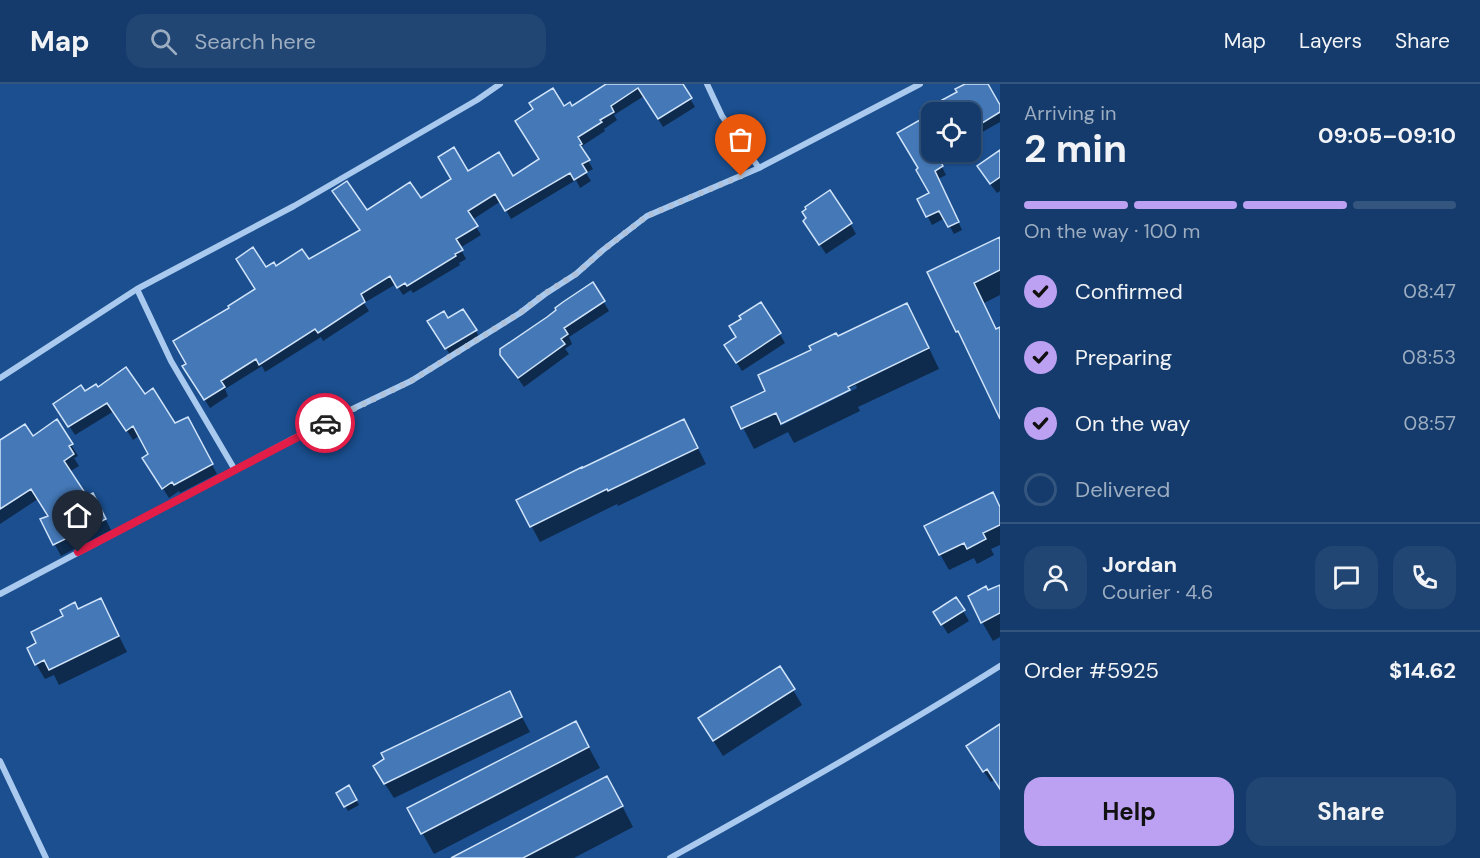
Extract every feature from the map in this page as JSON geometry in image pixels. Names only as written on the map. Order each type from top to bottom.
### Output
[{"type":"street","points":[[0,378],[137,289],[294,206],[477,100],[500,84]]},
{"type":"street","points":[[707,84],[722,116],[759,168]]},
{"type":"street","points":[[0,594],[321,424],[411,381],[520,313],[544,294],[576,274],[647,216],[759,168],[920,84]]},
{"type":"street","points":[[137,289],[171,361],[235,470]]},
{"type":"street","points":[[670,858],[813,779],[1000,666]]},
{"type":"street","points":[[0,761],[46,858]]},
{"type":"building","points":[[606,84],[683,84],[692,98],[658,119],[638,88],[611,106],[614,112],[600,120],[602,122],[578,137],[582,144],[580,145],[590,160],[582,164],[587,172],[574,180],[570,173],[505,211],[495,194],[468,211],[478,226],[456,239],[463,250],[455,254],[456,256],[407,286],[405,283],[397,288],[390,276],[361,294],[365,302],[318,333],[315,329],[259,365],[256,359],[221,381],[225,387],[204,400],[182,366],[186,364],[173,341],[229,308],[228,306],[255,289],[236,259],[253,247],[266,267],[274,262],[276,266],[302,249],[309,259],[360,230],[332,191],[347,181],[367,210],[410,182],[421,198],[451,179],[438,157],[454,147],[468,171],[499,152],[513,176],[539,159],[515,121],[533,109],[529,103],[553,88],[564,106],[570,102],[572,106]]},
{"type":"building","points":[[965,84],[988,84],[1000,105],[1000,112],[981,124],[981,102],[938,102],[957,92],[955,89]]},
{"type":"building","points":[[921,119],[921,162],[941,162],[943,166],[935,171],[959,222],[948,227],[939,211],[926,217],[917,199],[929,193],[916,170],[918,168],[897,133]]},
{"type":"building","points":[[1000,150],[1000,177],[990,184],[977,166]]},
{"type":"building","points":[[830,190],[852,223],[819,245],[803,221],[806,218],[802,212],[806,209],[805,207]]},
{"type":"building","points":[[1000,237],[1000,270],[974,283],[996,329],[1000,327],[1000,419],[927,272]]},
{"type":"building","points":[[593,282],[605,301],[564,328],[568,334],[561,339],[565,344],[518,378],[500,355],[500,349]]},
{"type":"building","points":[[761,302],[781,333],[736,363],[724,345],[736,337],[729,326],[741,319],[739,316]]},
{"type":"building","points":[[907,303],[929,348],[848,387],[850,390],[781,424],[776,413],[741,429],[731,407],[765,391],[758,375],[811,350],[809,346],[836,333],[838,336]]},
{"type":"building","points":[[463,309],[477,330],[445,349],[427,321],[444,311],[448,318]]},
{"type":"building","points":[[126,367],[145,394],[153,388],[175,423],[188,417],[213,464],[174,485],[172,482],[162,489],[142,458],[148,454],[133,426],[126,431],[107,403],[68,427],[53,404],[81,385],[85,391],[96,384],[98,387]]},
{"type":"building","points":[[57,419],[73,444],[69,446],[74,454],[64,461],[87,496],[93,493],[106,519],[53,545],[40,519],[48,516],[31,489],[0,509],[0,440],[25,424],[33,436]]},
{"type":"building","points":[[684,419],[698,448],[530,527],[516,500]]},
{"type":"building","points":[[993,492],[1000,507],[1000,525],[983,533],[986,539],[967,549],[964,543],[939,555],[924,526]]},
{"type":"building","points":[[1000,585],[1000,613],[981,623],[968,596],[986,586],[988,590]]},
{"type":"building","points":[[956,597],[965,610],[941,625],[933,612]]},
{"type":"building","points":[[101,598],[119,636],[49,670],[44,660],[35,665],[27,648],[36,643],[31,632],[63,616],[60,610],[75,602],[78,609]]},
{"type":"building","points":[[780,666],[795,689],[713,741],[698,718]]},
{"type":"building","points":[[510,691],[522,717],[384,784],[373,766],[384,759],[381,753]]},
{"type":"building","points":[[576,721],[589,747],[421,834],[407,808]]},
{"type":"building","points":[[1000,724],[1000,789],[987,769],[983,772],[966,746]]},
{"type":"building","points":[[607,776],[623,806],[523,858],[451,858]]},
{"type":"building","points":[[349,785],[357,800],[344,807],[336,793]]},
{"type":"way so far","points":[[325,423],[411,381],[520,313],[544,294],[576,274],[647,216],[741,176]]},
{"type":"route","points":[[78,552],[325,423]]}]
